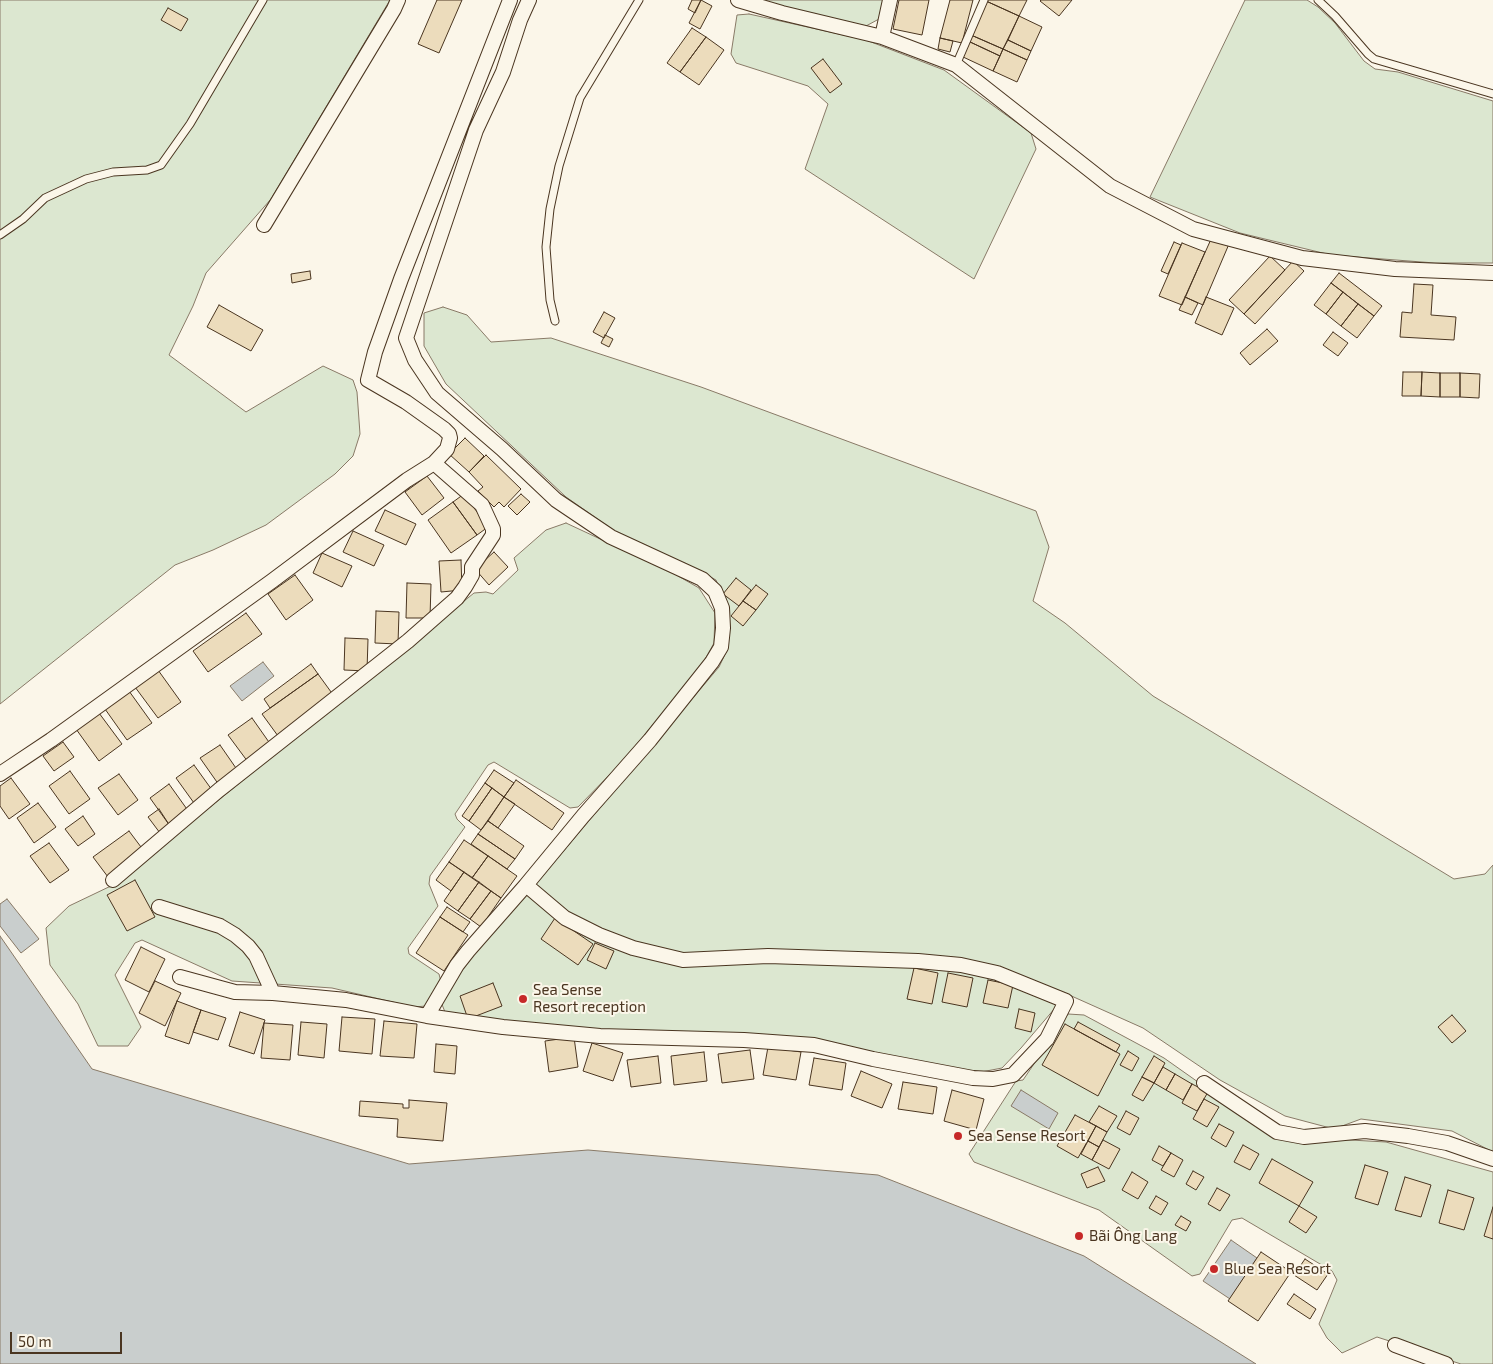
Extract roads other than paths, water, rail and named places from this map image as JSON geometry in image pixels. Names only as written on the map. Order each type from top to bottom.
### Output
[{"type":"street","points":[[264,225],[398,0]]},
{"type":"street","points":[[0,774],[174,652],[407,480],[434,463],[447,449],[449,434],[406,402],[368,380],[401,279],[510,0]]},
{"type":"street","points":[[427,1016],[453,971],[468,950],[650,740],[712,662],[721,647],[723,628],[722,608],[715,591],[702,579],[611,537],[556,500],[502,449],[437,393],[415,360],[406,338],[476,130],[503,72],[520,20],[529,0]]},
{"type":"street","points":[[738,0],[782,14],[882,37],[956,65],[1110,186],[1193,229],[1302,258],[1395,269],[1493,273]]},
{"type":"street","points":[[882,37],[890,0]]},
{"type":"street","points":[[113,880],[219,790],[408,641],[457,598],[472,575],[472,567],[493,535],[493,528],[482,505],[434,463]]},
{"type":"street","points":[[180,977],[235,992],[273,993],[346,1000],[427,1016],[503,1027],[600,1036],[744,1040],[814,1045],[972,1078],[994,1079],[1013,1075],[1048,1039],[1066,1001],[997,973],[961,965],[918,961],[768,956],[683,960],[633,948],[599,936],[565,918],[526,885]]},
{"type":"street","points":[[159,906],[220,926],[235,935],[256,956],[273,993]]},
{"type":"street","points":[[1204,1083],[1278,1132],[1304,1137],[1365,1131],[1408,1136],[1446,1143],[1493,1159]]},
{"type":"street","points":[[1395,1346],[1446,1364]]},
{"type":"lane","points":[[0,235],[45,198],[86,179],[112,172],[147,170],[161,165],[190,124],[263,0]]},
{"type":"lane","points":[[555,321],[550,300],[546,247],[550,209],[559,166],[580,98],[639,0]]},
{"type":"lane","points":[[956,65],[984,0]]},
{"type":"lane","points":[[1318,0],[1374,59],[1493,94]]},
{"type":"place","name":"Sea Sense Resort reception","points":[[523,999]]},
{"type":"place","name":"Sea Sense Resort","points":[[958,1136]]},
{"type":"place","name":"Bãi Ông Lang","points":[[1079,1236]]},
{"type":"place","name":"Blue Sea Resort","points":[[1214,1269]]}]
